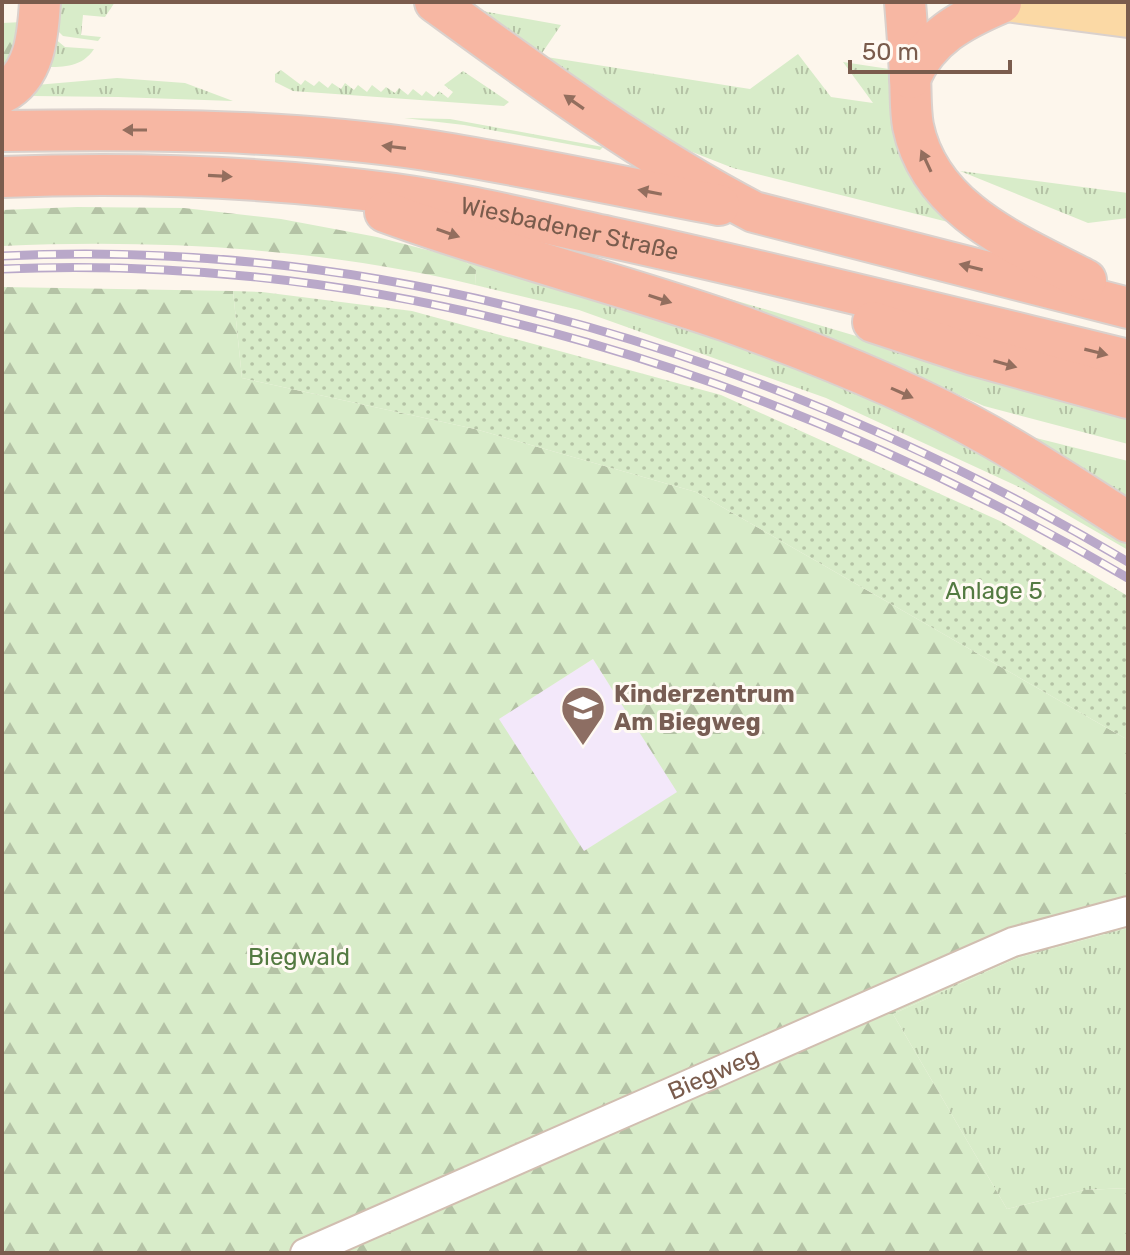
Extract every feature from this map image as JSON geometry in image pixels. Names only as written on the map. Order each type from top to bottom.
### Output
[{"type":"highway","points":[[2,93],[24,76],[34,51],[40,2]]},
{"type":"highway","points":[[435,2],[610,127],[698,183],[754,212],[1128,305]]},
{"type":"highway","points":[[888,2],[898,28],[911,89]]},
{"type":"highway","points":[[905,2],[913,124],[925,165],[947,194],[978,219],[1018,245],[1128,305]]},
{"type":"highway","points":[[911,89],[917,63],[942,33],[996,3]]},
{"type":"highway","name":"Wiesbadener Straße","points":[[2,131],[137,129],[331,139],[426,150],[754,212]]},
{"type":"highway","name":"Wiesbadener Straße","points":[[2,177],[220,176],[397,194],[721,261],[1128,360]]},
{"type":"highway","points":[[294,182],[500,251],[695,311],[821,357],[988,435],[1128,522]]},
{"type":"highway","points":[[721,261],[903,333],[1128,398]]},
{"type":"main road","points":[[996,3],[1128,20]]},
{"type":"street","name":"Biegweg","points":[[305,1253],[1013,942],[1128,911]]},
{"type":"shaded area","name":"Kinderzentrum Am Biegweg","points":[[593,659],[678,792],[583,852],[498,719]]},
{"type":"green space","points":[[59,2],[115,2],[105,17],[83,15],[81,35],[101,37],[98,41],[63,36],[58,31]]},
{"type":"green space","points":[[453,2],[470,2],[482,11],[561,25],[540,56],[750,89],[798,54],[831,97],[873,103],[843,62],[889,69],[897,129],[927,196],[948,222],[733,168],[649,135]]},
{"type":"green space","points":[[23,22],[22,39],[2,71],[2,23]]},
{"type":"green space","points":[[54,38],[65,47],[94,49],[78,63],[45,67]]},
{"type":"green space","points":[[281,70],[301,85],[305,80],[314,86],[319,81],[328,88],[332,83],[341,89],[345,83],[354,90],[358,85],[367,92],[372,85],[381,92],[386,87],[395,93],[399,88],[408,95],[413,89],[422,96],[426,91],[434,97],[439,91],[448,98],[453,92],[444,85],[463,71],[509,102],[504,106],[293,91],[275,82],[275,74]]},
{"type":"green space","points":[[117,78],[185,83],[233,101],[18,98],[36,85]]},
{"type":"green space","points":[[404,118],[450,119],[603,147],[600,150],[464,125]]},
{"type":"green space","points":[[960,171],[1128,193],[1128,218],[1088,223]]},
{"type":"green space","points":[[184,208],[281,219],[377,237],[462,259],[476,270],[475,285],[358,262],[240,249],[120,244],[2,246],[2,210]]},
{"type":"green space","points":[[553,251],[676,283],[1128,416],[1128,444],[984,406],[822,337]]},
{"type":"green space","points":[[462,259],[635,302],[885,399],[1128,536],[1128,550],[1021,488],[826,398],[579,310],[475,285],[476,270]]},
{"type":"green space","name":"Biegwald","points":[[2,287],[233,291],[242,378],[475,429],[696,492],[1128,740],[1128,928],[1017,958],[893,1014],[1007,1209],[1084,1190],[1128,1188],[1128,1253],[2,1253]],"holes":[[[593,659],[677,792],[584,851],[499,719]]]},
{"type":"green space","name":"Anlage 5","points":[[233,291],[412,311],[721,395],[1000,521],[1128,596],[1128,740],[696,492],[475,429],[242,378]]},
{"type":"green space","points":[[1016,433],[1128,461],[1128,507]]},
{"type":"green space","points":[[1128,928],[1128,1188],[1084,1190],[1007,1209],[893,1014],[1017,958]]},
{"type":"railway","points":[[2,256],[150,255],[297,267],[443,291],[587,326],[728,372],[866,427],[999,491],[1128,562]]},
{"type":"railway","points":[[2,269],[150,269],[298,282],[443,307],[586,342],[727,388],[864,443],[998,507],[1128,578]]},
{"type":"place","name":"Kinderzentrum Am Biegweg","points":[[583,747]]}]
